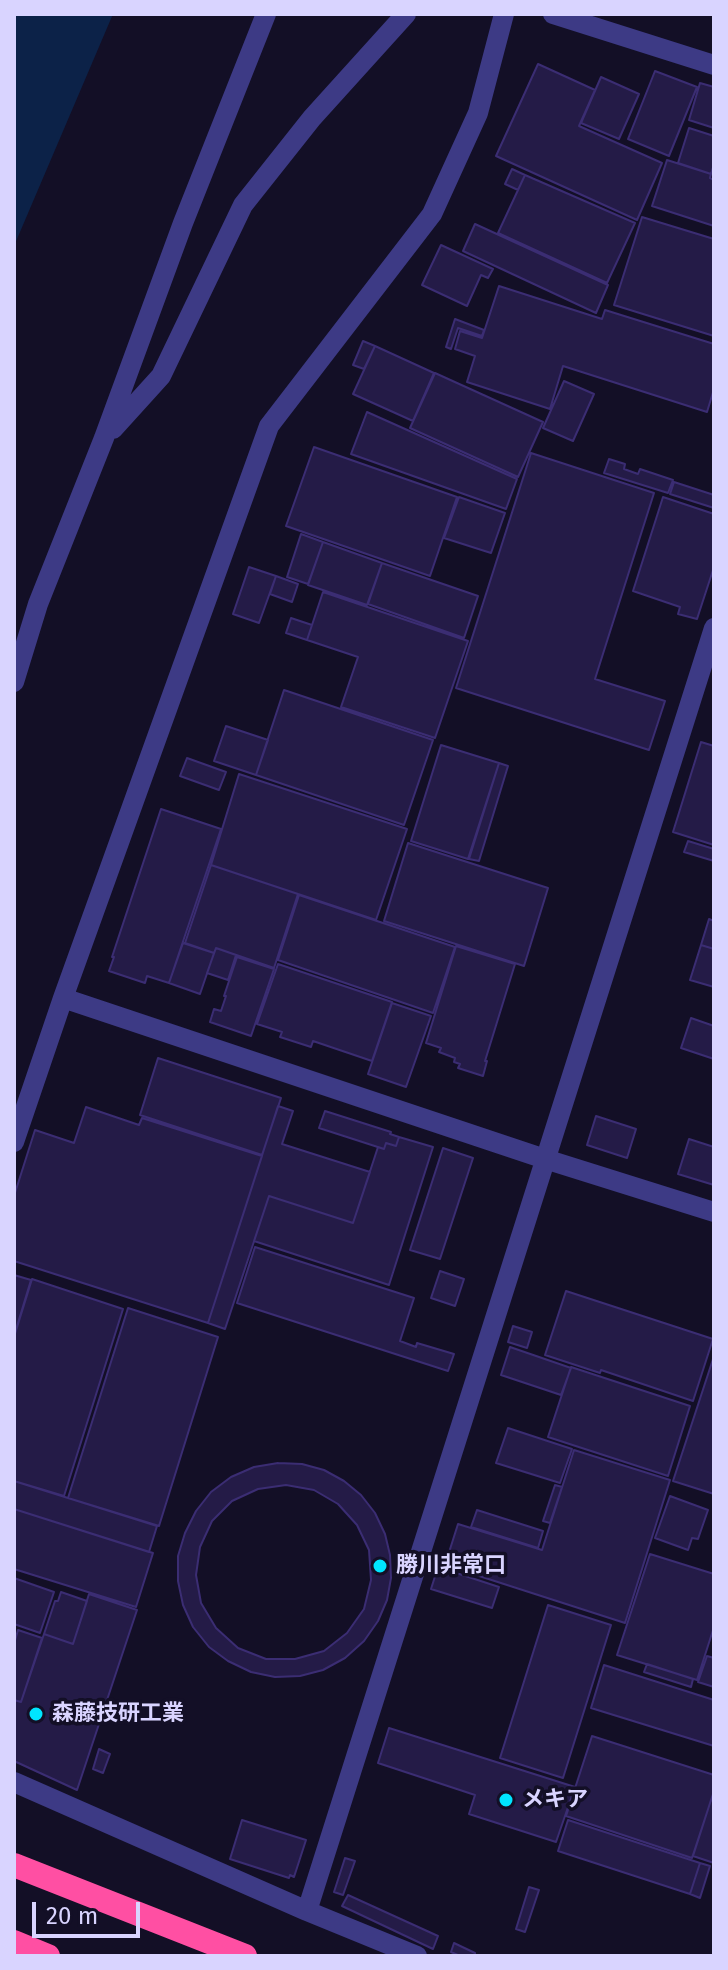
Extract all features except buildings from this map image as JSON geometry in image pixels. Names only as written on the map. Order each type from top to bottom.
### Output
[{"type":"highway","points":[[14,1865],[245,1956]]},
{"type":"highway","points":[[14,1942],[48,1956]]},
{"type":"street","points":[[14,682],[38,604],[266,14]]},
{"type":"street","points":[[104,438],[161,376],[243,205],[312,118],[406,14]]},
{"type":"street","points":[[14,1142],[269,426],[432,214],[478,113],[504,14]]},
{"type":"street","points":[[553,14],[714,65]]},
{"type":"street","points":[[307,1911],[714,628]]},
{"type":"street","points":[[63,998],[545,1159],[714,1212]]},
{"type":"street","points":[[14,1782],[417,1956]]},
{"type":"water","points":[[14,14],[113,14],[14,246]]},
{"type":"place","name":"勝川非常口","points":[[380,1566]]},
{"type":"place","name":"森藤技研工業","points":[[36,1714]]},
{"type":"place","name":"メキア","points":[[506,1800]]}]
